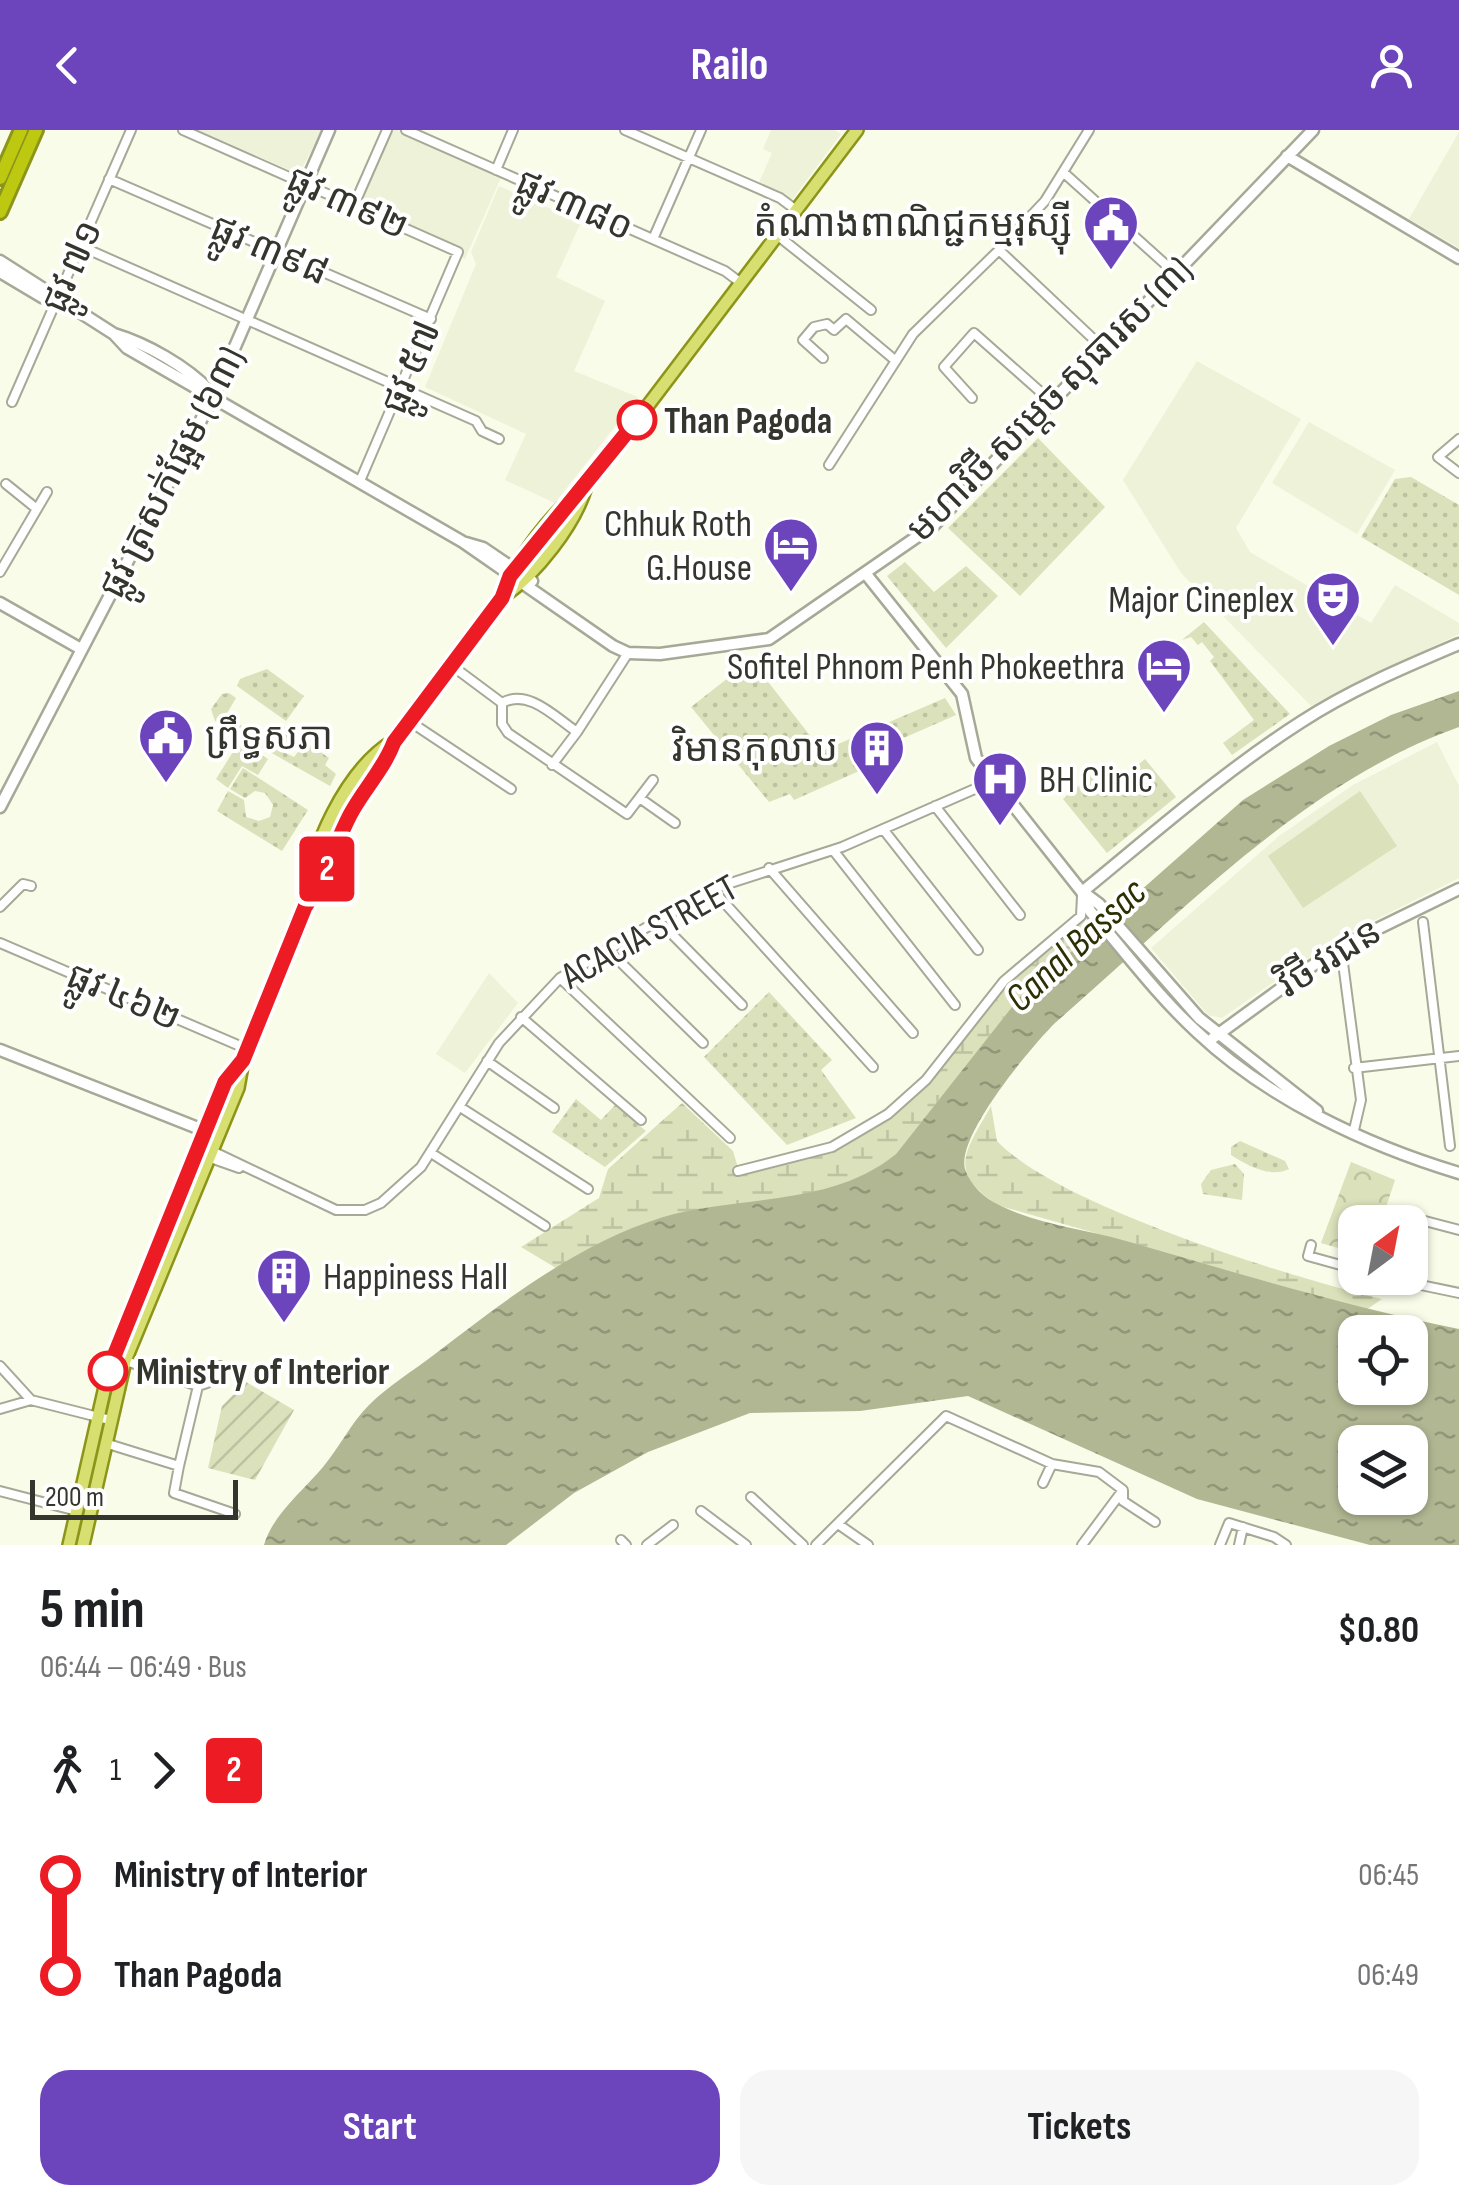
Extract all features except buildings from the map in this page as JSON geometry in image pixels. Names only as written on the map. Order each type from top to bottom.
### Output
[{"type":"highway","points":[[0,178],[28,131]]},
{"type":"highway","points":[[0,212],[28,131]]},
{"type":"main road","name":"ផ្លូវ ត្រសក់ផ្អែម (៦៣)","points":[[0,807],[214,395],[329,130]]},
{"type":"main road","name":"មហាវិថី សម្តេច សុធារស (៣)","points":[[628,653],[660,654],[769,639],[934,525],[1313,130]]},
{"type":"main road","points":[[70,1545],[96,1417],[211,1134],[225,1082],[245,1055],[305,907],[307,882],[343,798],[377,751],[394,742],[519,576],[570,498],[586,487],[852,132]]},
{"type":"main road","points":[[1287,156],[1459,258]]},
{"type":"main road","points":[[0,261],[114,334],[127,348],[463,542],[483,548],[607,643],[628,653]]},
{"type":"main road","points":[[0,272],[42,297],[57,300]]},
{"type":"main road","points":[[866,574],[962,694],[972,748],[990,777],[1094,908],[1213,1039],[1305,1098],[1318,1112],[1356,1125],[1459,1173]]},
{"type":"main road","points":[[0,603],[81,649]]},
{"type":"main road","points":[[1082,892],[1212,786],[1302,721],[1369,684],[1459,644]]},
{"type":"main road","name":"វិថី វរជន","points":[[1213,1039],[1331,952],[1459,888]]},
{"type":"main road","points":[[0,1050],[211,1134]]},
{"type":"main road","points":[[83,1545],[119,1358]]},
{"type":"street","name":"ផ្លូវ ៧១","points":[[12,402],[131,130]]},
{"type":"street","name":"ផ្លូវ ៣៩២","points":[[183,130],[458,252]]},
{"type":"street","points":[[354,204],[387,130]]},
{"type":"street","name":"ផ្លូវ ៣៨០","points":[[406,130],[725,271],[741,283]]},
{"type":"street","points":[[496,170],[513,130]]},
{"type":"street","points":[[625,130],[780,198],[796,210]]},
{"type":"street","points":[[654,239],[702,130]]},
{"type":"street","points":[[829,465],[913,334],[1045,201],[1089,130]]},
{"type":"street","points":[[1064,172],[1175,273]]},
{"type":"street","name":"ផ្លូវ ៣៩៨","points":[[110,180],[431,318]]},
{"type":"street","points":[[777,235],[871,310]]},
{"type":"street","points":[[80,246],[476,420],[482,431],[499,439]]},
{"type":"street","points":[[999,250],[1105,350]]},
{"type":"street","name":"ផ្លូវ ៥៧","points":[[360,481],[458,252]]},
{"type":"street","points":[[824,358],[804,340],[814,327],[826,324],[834,330],[846,318],[896,361]]},
{"type":"street","points":[[972,398],[944,366],[974,333],[1053,403]]},
{"type":"street","points":[[1459,439],[1438,457],[1459,473]]},
{"type":"street","points":[[6,484],[36,509]]},
{"type":"street","points":[[0,572],[47,492]]},
{"type":"street","points":[[552,766],[628,653]]},
{"type":"street","points":[[451,666],[502,702]]},
{"type":"street","points":[[502,702],[511,697],[532,701],[577,732]]},
{"type":"street","points":[[502,702],[502,724],[508,733],[627,814],[654,780]]},
{"type":"street","points":[[409,721],[511,789]]},
{"type":"street","name":"ACACIA STREET","points":[[204,1151],[322,1205],[349,1212],[365,1210],[396,1194],[432,1153],[487,1061],[521,1017],[560,978],[712,889],[833,850],[976,787],[990,777]]},
{"type":"street","points":[[641,798],[675,823]]},
{"type":"street","points":[[934,806],[1020,915]]},
{"type":"street","points":[[882,829],[978,950]]},
{"type":"street","points":[[833,850],[955,1005]]},
{"type":"street","points":[[770,868],[913,1033]]},
{"type":"street","points":[[0,907],[23,884],[31,886]]},
{"type":"street","points":[[712,889],[873,1067]]},
{"type":"street","points":[[738,1171],[803,1157],[865,1130],[908,1099],[1004,981],[1080,916],[1082,892]]},
{"type":"street","points":[[656,920],[742,1006]]},
{"type":"street","points":[[1424,922],[1450,1146]]},
{"type":"street","name":"ផ្លូវ ៤៦២","points":[[0,943],[245,1055]]},
{"type":"street","points":[[607,949],[702,1043]]},
{"type":"street","points":[[1331,952],[1343,963],[1361,1100],[1356,1125]]},
{"type":"street","points":[[560,978],[730,1138]]},
{"type":"street","points":[[521,1017],[641,1120]]},
{"type":"street","points":[[1354,1068],[1459,1056]]},
{"type":"street","points":[[487,1061],[554,1108]]},
{"type":"street","points":[[460,1107],[588,1189]]},
{"type":"street","points":[[432,1153],[546,1226]]},
{"type":"street","points":[[1428,1222],[1459,1230]]},
{"type":"street","points":[[1311,1246],[1308,1256],[1338,1264]]},
{"type":"street","points":[[1428,1287],[1459,1293]]},
{"type":"street","points":[[119,1358],[198,1386],[208,1383],[220,1366]]},
{"type":"street","points":[[0,1366],[31,1400]]},
{"type":"street","points":[[198,1386],[174,1493],[235,1514]]},
{"type":"street","points":[[0,1410],[31,1400],[110,1420]]},
{"type":"street","points":[[816,1545],[946,1416],[1052,1464],[1099,1472],[1122,1490],[1082,1545]]},
{"type":"street","points":[[105,1443],[180,1466]]},
{"type":"street","points":[[1043,1483],[1052,1464]]},
{"type":"street","points":[[0,1490],[77,1511]]},
{"type":"street","points":[[1120,1494],[1154,1522]]},
{"type":"street","points":[[751,1498],[804,1545]]},
{"type":"street","points":[[701,1511],[746,1545]]},
{"type":"street","points":[[1220,1545],[1226,1523],[1286,1545]]},
{"type":"street","points":[[838,1524],[868,1545]]},
{"type":"street","points":[[647,1545],[673,1526]]},
{"type":"street","points":[[1239,1545],[1243,1527]]},
{"type":"street","points":[[1255,1545],[1258,1532]]},
{"type":"shaded area","points":[[198,130],[322,130],[299,174]]},
{"type":"shaded area","points":[[382,130],[413,130],[504,171],[465,259],[348,208]]},
{"type":"shaded area","points":[[771,130],[835,130],[841,134],[792,200],[758,185],[772,153],[763,149]]},
{"type":"shaded area","points":[[1459,132],[1459,248],[1409,219]]},
{"type":"shaded area","points":[[499,186],[581,222],[556,277],[605,301],[574,371],[638,397],[555,503],[505,480],[526,434],[425,387],[476,264],[471,252]]},
{"type":"shaded area","points":[[1197,361],[1301,419],[1236,528],[1250,552],[1371,623],[1395,585],[1459,623],[1459,634],[1311,706],[1181,573],[1123,480]]},
{"type":"shaded area","points":[[1309,422],[1395,470],[1357,534],[1272,483]]},
{"type":"shaded area","points":[[1437,742],[1459,786],[1459,878],[1333,941],[1222,1018],[1208,1015],[1151,948],[1279,836],[1353,785]]},
{"type":"shaded area","points":[[489,973],[518,1003],[465,1073],[436,1054]]},
{"type":"green space","points":[[1038,438],[1105,507],[1020,596],[948,528]]},
{"type":"green space","points":[[1411,477],[1459,505],[1459,595],[1361,537],[1395,479]]},
{"type":"green space","points":[[905,562],[934,592],[966,566],[998,596],[946,648],[887,576]]},
{"type":"green space","points":[[1204,622],[1290,714],[1232,755],[1223,743],[1254,720],[1210,661],[1214,657],[1202,642],[1198,645],[1191,637],[1182,640]]},
{"type":"green space","points":[[751,660],[822,751],[945,698],[956,715],[899,740],[904,751],[794,800],[790,794],[769,802],[691,707]]},
{"type":"green space","points":[[267,669],[304,696],[286,721],[237,686],[240,679]]},
{"type":"green space","points":[[222,694],[236,698],[226,715],[265,742],[279,723],[294,734],[283,752],[294,757],[306,742],[329,758],[325,765],[336,774],[330,786],[215,721],[211,709]]},
{"type":"green space","points":[[244,744],[268,759],[258,775],[242,766],[228,788],[216,779],[236,747]]},
{"type":"green space","points":[[1145,759],[1176,797],[1107,853],[1063,799],[1102,767],[1116,783]]},
{"type":"green space","points":[[243,768],[308,810],[282,851],[217,811],[228,791],[244,800],[246,817],[259,821],[270,817],[273,805],[265,793],[255,791],[245,798],[230,789]]},
{"type":"green space","points":[[1360,791],[1397,846],[1303,908],[1268,856]]},
{"type":"green space","points":[[1081,916],[1095,933],[1019,998],[896,1154],[871,1171],[816,1191],[653,1220],[556,1268],[521,1247],[599,1198],[608,1169],[682,1103],[733,1151],[739,1171],[832,1147],[908,1099],[1004,981]]},
{"type":"green space","points":[[769,992],[832,1060],[821,1070],[856,1118],[787,1145],[704,1057]]},
{"type":"green space","points":[[576,1099],[601,1120],[615,1105],[646,1131],[605,1167],[552,1132]]},
{"type":"green space","points":[[991,1106],[997,1141],[1027,1166],[1070,1190],[1178,1236],[1338,1287],[1338,1295],[1382,1299],[1366,1310],[1000,1206],[983,1194],[966,1171],[968,1148]]},
{"type":"green space","points":[[1240,1141],[1285,1161],[1289,1169],[1267,1171],[1231,1155],[1231,1147]]},
{"type":"green space","points":[[1351,1162],[1395,1180],[1387,1205],[1338,1205],[1338,1248],[1321,1243]]},
{"type":"green space","points":[[1235,1164],[1244,1174],[1242,1200],[1203,1194],[1201,1184],[1211,1170]]},
{"type":"green space","points":[[246,1382],[294,1410],[255,1480],[208,1468],[222,1406]]},
{"type":"water","points":[[1459,691],[1459,727],[1402,751],[1295,817],[1195,897],[1055,1023],[983,1115],[965,1154],[965,1169],[989,1199],[1031,1218],[1397,1315],[1338,1315],[1338,1405],[1428,1405],[1428,1322],[1459,1329],[1459,1545],[1370,1545],[1197,1499],[968,1396],[860,1411],[750,1413],[648,1452],[574,1493],[506,1545],[264,1545],[281,1513],[323,1467],[369,1405],[543,1275],[602,1242],[663,1217],[814,1191],[870,1171],[896,1154],[1019,998],[1243,800],[1329,746],[1391,715]]},
{"type":"bus line","name":"2","points":[[108,1371],[225,1082],[243,1060],[305,907],[319,887],[347,820],[388,760],[394,742],[502,598],[510,576],[637,420]]},
{"type":"place","name":"តំណាងពាណិជ្ជកម្មរុស្ស៊ី","points":[[1111,272]]},
{"type":"place","name":"Than Pagoda","points":[[637,420]]},
{"type":"place","name":"Chhuk Roth G.House","points":[[791,594]]},
{"type":"place","name":"Major Cineplex","points":[[1333,648]]},
{"type":"place","name":"Sofitel Phnom Penh Phokeethra","points":[[1164,715]]},
{"type":"place","name":"ព្រឹទ្ធសភា","points":[[166,785]]},
{"type":"place","name":"វិមានកុលាប","points":[[877,797]]},
{"type":"place","name":"BH Clinic","points":[[1000,828]]},
{"type":"place","name":"Happiness Hall","points":[[284,1325]]},
{"type":"place","name":"Ministry of Interior","points":[[108,1371]]},
{"type":"water label","name":"Canal Bassac","points":[[1075,944]]}]
